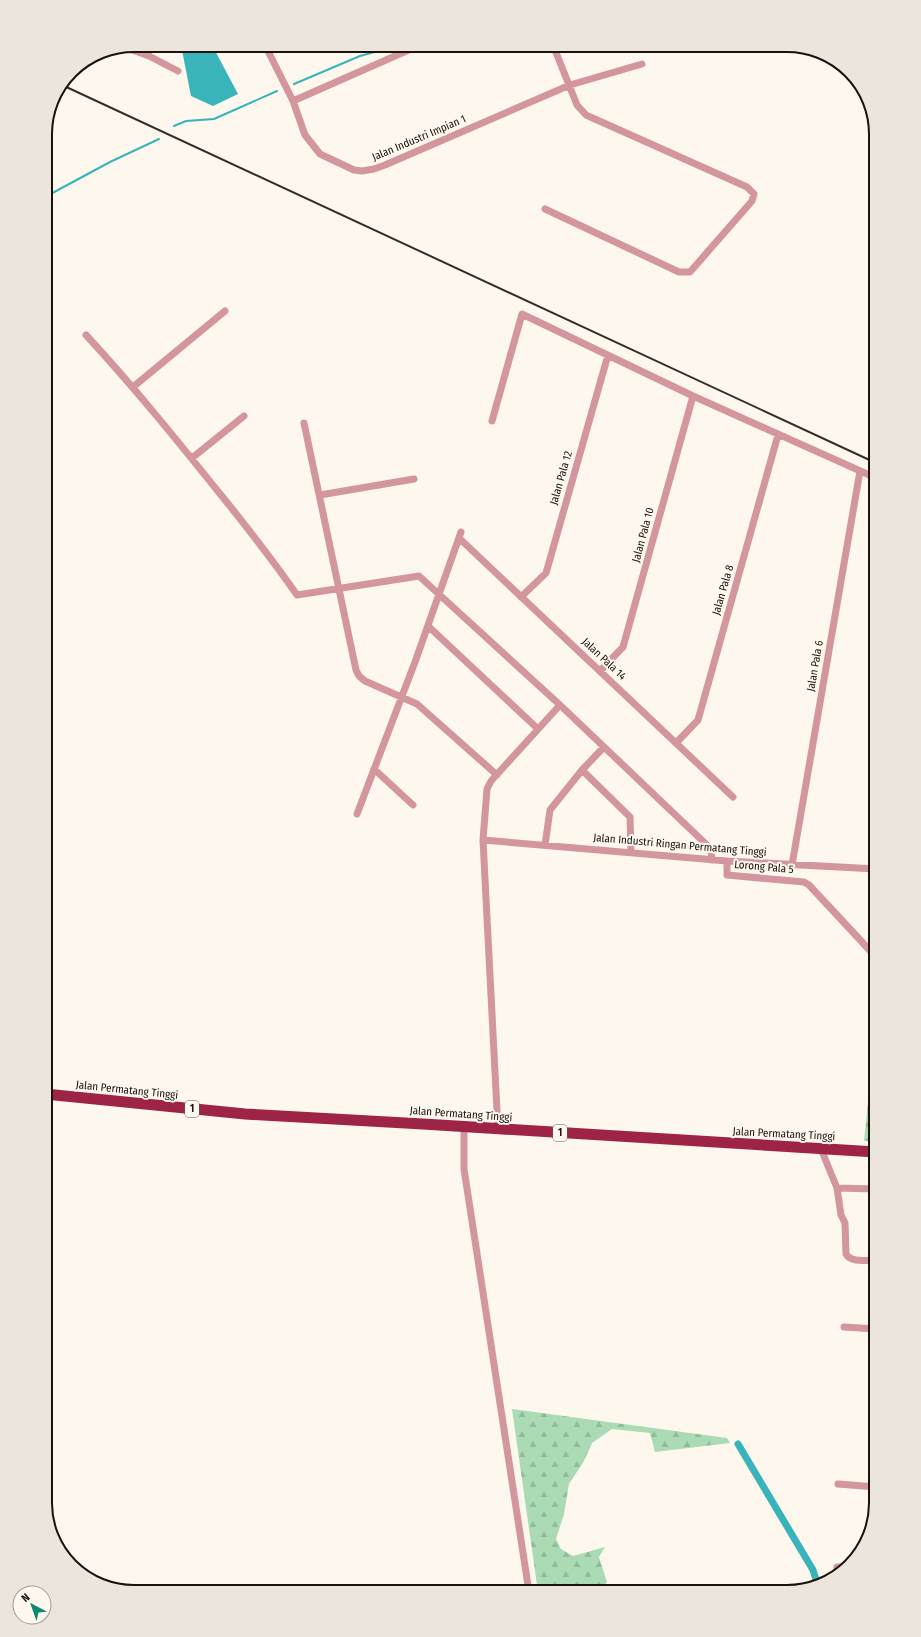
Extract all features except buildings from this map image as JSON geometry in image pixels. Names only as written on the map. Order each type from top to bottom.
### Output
[{"type":"highway","name":"Jalan Permatang Tinggi","points":[[52,1095],[245,1114],[869,1152]]},
{"type":"street","points":[[138,52],[178,71]]},
{"type":"street","points":[[148,52],[149,56]]},
{"type":"street","name":"Jalan Industri Impian 1","points":[[268,52],[293,101],[305,135],[320,154],[354,170],[362,171],[385,165],[570,85],[642,64]]},
{"type":"street","points":[[293,101],[404,52]]},
{"type":"street","points":[[545,209],[679,272],[690,272],[752,201],[754,194],[748,187],[586,115],[577,105],[556,52]]},
{"type":"street","points":[[133,387],[225,311]]},
{"type":"street","points":[[492,421],[522,314],[693,396],[869,475]]},
{"type":"street","points":[[86,335],[133,387],[192,458],[278,568],[297,595],[419,576],[560,705],[708,846],[711,850],[712,860]]},
{"type":"street","name":"Jalan Pala 12","points":[[521,597],[546,573],[608,355]]},
{"type":"street","name":"Jalan Pala 10","points":[[600,671],[623,647],[693,396]]},
{"type":"street","points":[[192,458],[244,416]]},
{"type":"street","points":[[304,423],[358,676],[364,681],[417,704],[497,775]]},
{"type":"street","name":"Jalan Pala 8","points":[[676,743],[698,720],[778,435]]},
{"type":"street","name":"Jalan Pala 6","points":[[792,865],[860,471]]},
{"type":"street","points":[[320,495],[414,479]]},
{"type":"street","name":"Jalan Pala 14","points":[[439,594],[460,535],[521,597],[733,797]]},
{"type":"street","points":[[357,814],[402,697],[439,594]]},
{"type":"street","points":[[428,626],[538,729]]},
{"type":"street","points":[[498,1130],[483,840],[488,785],[560,705]]},
{"type":"street","points":[[545,845],[550,810],[582,770],[604,747]]},
{"type":"street","points":[[374,769],[413,805]]},
{"type":"street","points":[[582,770],[630,817],[631,852]]},
{"type":"street","name":"Jalan Industri Ringan Permatang Tinggi","points":[[483,840],[712,860],[869,869]]},
{"type":"street","name":"Lorong Pala 5","points":[[727,861],[727,875],[804,882],[809,885],[869,949]]},
{"type":"street","points":[[464,1127],[464,1169],[528,1585]]},
{"type":"street","points":[[821,1149],[837,1188],[841,1215],[845,1223],[846,1254],[853,1260],[869,1260]]},
{"type":"street","points":[[837,1188],[869,1189]]},
{"type":"street","points":[[844,1327],[869,1329]]},
{"type":"street","points":[[838,1484],[869,1486]]},
{"type":"green space","points":[[869,1092],[869,1141],[864,1141]]},
{"type":"green space","points":[[512,1409],[727,1438],[730,1443],[655,1452],[650,1433],[612,1429],[592,1443],[584,1461],[569,1484],[564,1514],[556,1539],[561,1549],[573,1556],[605,1547],[599,1557],[607,1582],[605,1585],[537,1585]]},
{"type":"water","points":[[182,52],[216,52],[238,94],[213,106],[191,96]]},
{"type":"waterway","points":[[294,84],[360,56],[374,52]]},
{"type":"waterway","points":[[174,126],[186,121],[214,119],[277,91]]},
{"type":"waterway","points":[[52,193],[110,162],[159,139]]},
{"type":"waterway","points":[[738,1444],[813,1570],[816,1580]]},
{"type":"railway","points":[[67,87],[869,460]]}]
